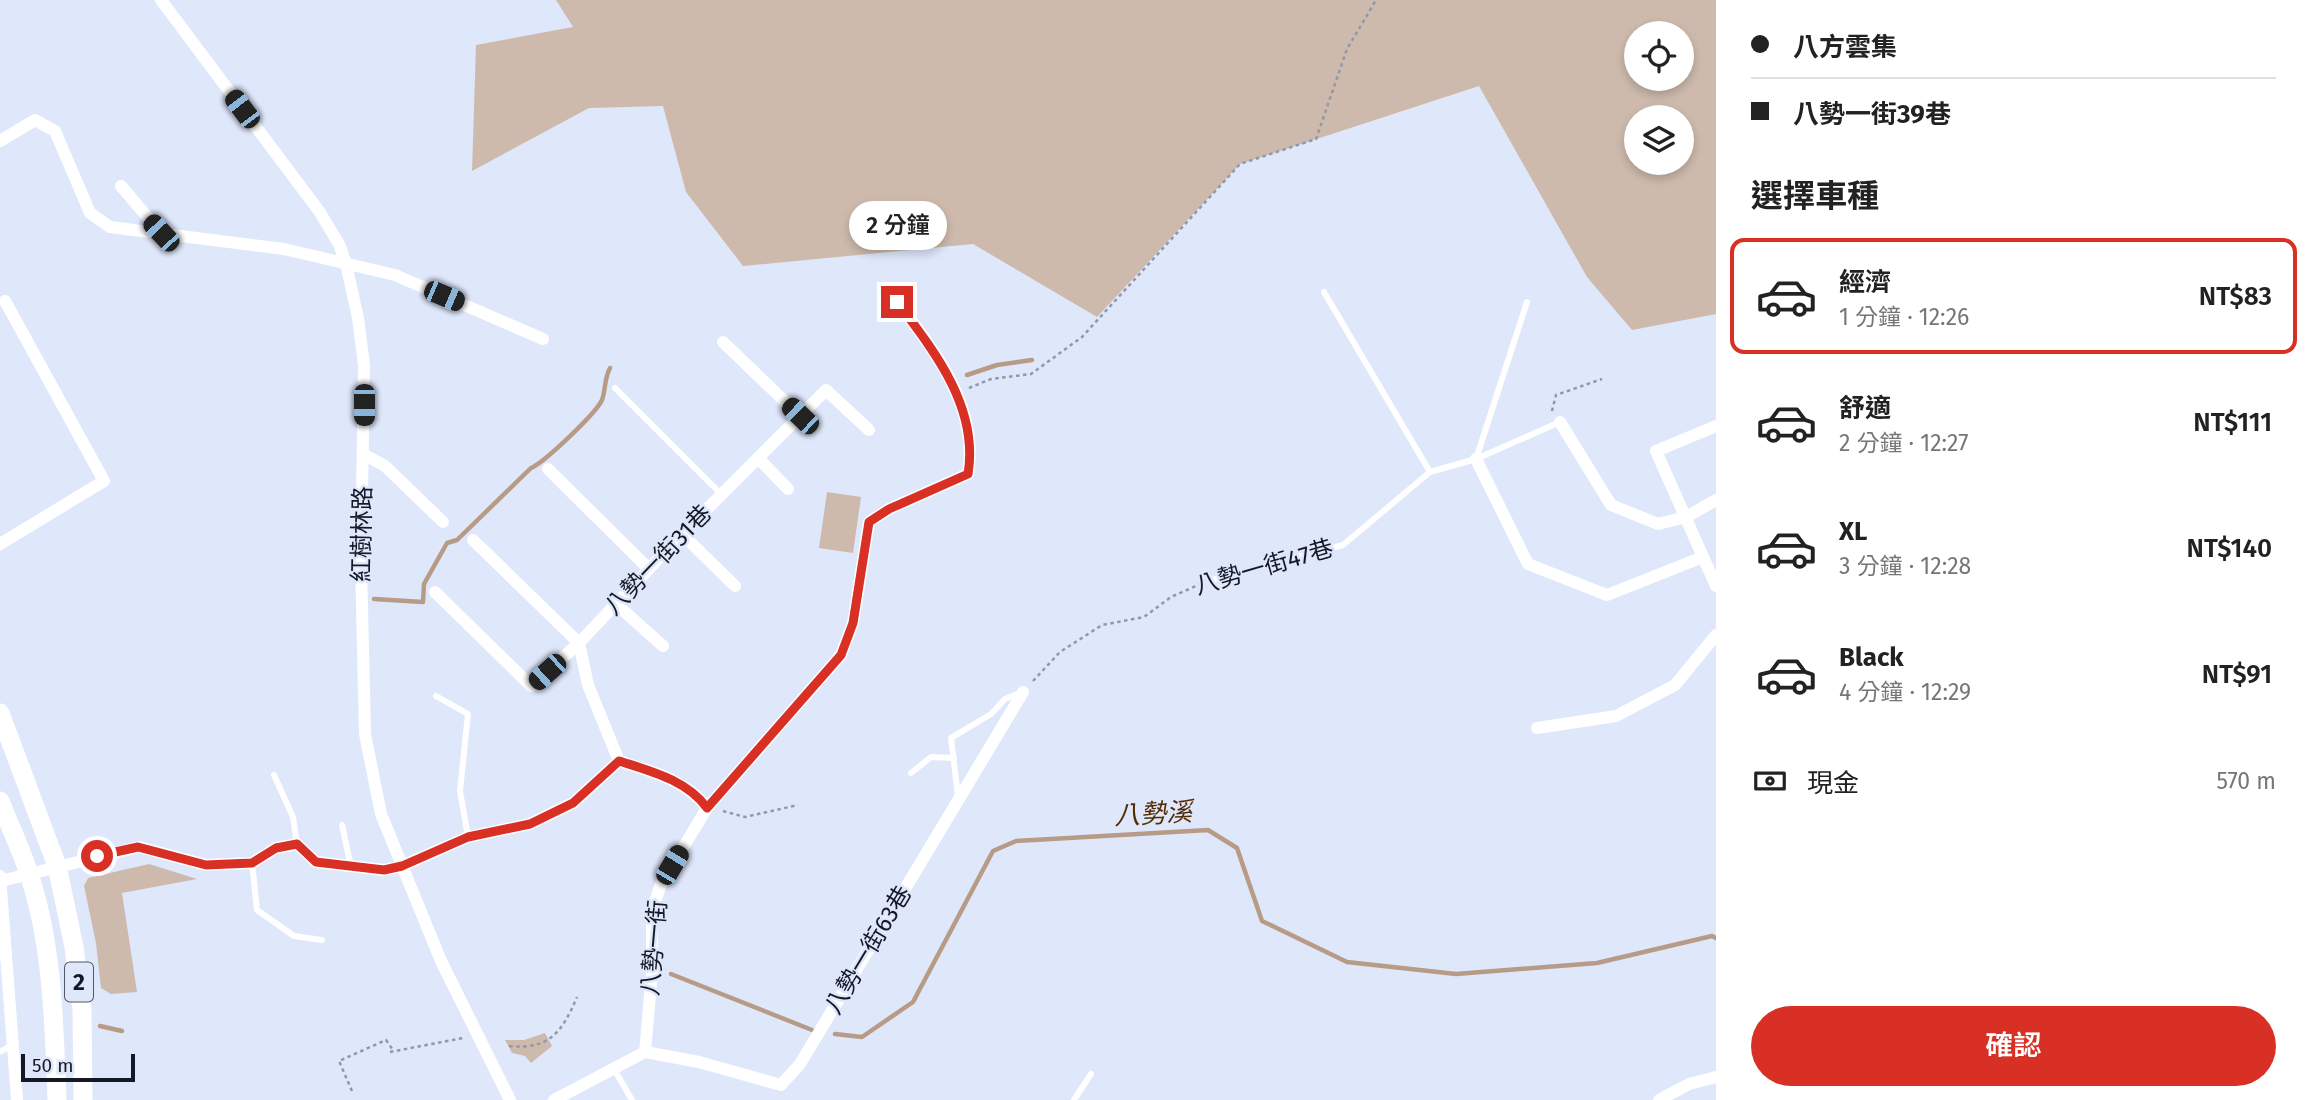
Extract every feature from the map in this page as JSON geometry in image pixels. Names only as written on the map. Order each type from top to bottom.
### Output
[{"type":"main road","name":"2","points":[[0,713],[57,866],[74,947],[82,1009],[83,1100]]},
{"type":"main road","name":"2","points":[[0,801],[29,873],[47,953],[54,1016],[57,1100]]},
{"type":"street","name":"紅樹林路","points":[[161,0],[319,211],[339,244],[346,264],[358,318],[364,365],[361,563],[365,734],[381,814],[441,961],[510,1100]]},
{"type":"street","points":[[0,141],[35,120],[55,131],[90,213],[110,227],[284,249],[395,275],[543,339]]},
{"type":"street","points":[[121,186],[161,233]]},
{"type":"street","points":[[0,544],[104,481],[5,301]]},
{"type":"street","points":[[897,302],[938,356],[957,393]]},
{"type":"street","points":[[723,342],[800,416]]},
{"type":"street","name":"八勢一街31巷","points":[[435,592],[531,686],[579,643],[682,534],[826,390],[869,430]]},
{"type":"street","name":"八勢一街","points":[[645,1052],[652,972],[652,911],[661,884],[707,808],[841,655],[853,623],[869,522],[889,509],[968,474],[971,454],[965,416],[957,393]]},
{"type":"street","points":[[1554,425],[1611,505],[1658,524],[1686,517],[1716,500]]},
{"type":"street","points":[[1716,426],[1656,451],[1716,586]]},
{"type":"street","points":[[363,454],[385,466],[443,522]]},
{"type":"street","points":[[758,458],[788,489]]},
{"type":"street","points":[[1476,459],[1528,564],[1607,596],[1703,557]]},
{"type":"street","points":[[548,469],[649,569]]},
{"type":"street","points":[[682,534],[735,586]]},
{"type":"street","points":[[473,540],[579,643],[588,685],[619,761]]},
{"type":"street","points":[[616,604],[663,646]]},
{"type":"street","points":[[1537,728],[1616,716],[1675,685],[1716,635]]},
{"type":"street","name":"八勢一街63巷","points":[[645,1052],[699,1062],[781,1085],[800,1064],[1023,692]]},
{"type":"street","points":[[619,761],[663,775],[698,796],[707,808]]},
{"type":"street","points":[[17,1100],[0,879],[138,847],[206,865],[252,863],[276,848],[297,844],[316,862],[384,870],[402,866],[468,837],[530,824],[573,803],[619,761]]},
{"type":"street","points":[[554,1100],[645,1052]]},
{"type":"street","points":[[1659,1100],[1689,1084],[1716,1077]]},
{"type":"lane","points":[[1324,292],[1430,472],[1476,459],[1554,425]]},
{"type":"lane","points":[[1476,459],[1527,302]]},
{"type":"lane","points":[[615,388],[722,495]]},
{"type":"lane","name":"八勢一街47巷","points":[[1215,579],[1343,545],[1430,472]]},
{"type":"lane","points":[[958,800],[951,738],[991,714],[1005,699],[1023,692]]},
{"type":"lane","points":[[436,696],[468,714],[460,791],[468,837]]},
{"type":"lane","points":[[911,773],[931,757],[954,758]]},
{"type":"lane","points":[[274,775],[293,817],[297,844]]},
{"type":"lane","points":[[342,825],[351,867]]},
{"type":"lane","points":[[252,863],[257,910],[294,936],[322,940]]},
{"type":"lane","points":[[0,1052],[14,1044]]},
{"type":"lane","points":[[614,1069],[632,1100]]},
{"type":"lane","points":[[1074,1100],[1091,1074]]},
{"type":"path","points":[[957,393],[991,379],[1031,374],[1082,337],[1240,164],[1316,139],[1347,49],[1376,0]]},
{"type":"path","points":[[1554,425],[1556,395],[1602,379]]},
{"type":"path","name":"八勢一街47巷","points":[[1023,692],[1060,652],[1102,625],[1144,617],[1171,597],[1215,579]]},
{"type":"path","points":[[707,808],[718,808],[732,816],[745,817],[798,805]]},
{"type":"path","points":[[509,1046],[537,1046],[549,1040],[568,1017],[577,997]]},
{"type":"path","points":[[352,1091],[339,1061],[386,1040],[391,1051],[476,1034]]},
{"type":"shaded area","points":[[556,0],[1716,0],[1716,314],[1632,330],[1587,277],[1479,86],[1240,164],[1097,317],[973,244],[743,266],[686,192],[663,106],[589,108],[472,171],[476,45],[573,27]]},
{"type":"shaded area","points":[[827,492],[861,497],[853,553],[819,548]]},
{"type":"shaded area","points":[[149,864],[197,879],[122,893],[137,992],[111,994],[101,988],[96,943],[84,886],[88,878]]},
{"type":"shaded area","points":[[545,1033],[552,1046],[531,1063],[525,1056],[512,1053],[505,1040],[524,1040]]},
{"type":"waterway","points":[[967,375],[997,365],[1032,360]]},
{"type":"waterway","points":[[374,599],[423,602],[424,584],[447,543],[457,540],[590,415],[602,400],[610,368]]},
{"type":"waterway","name":"八勢溪","points":[[835,1034],[862,1037],[913,1002],[993,851],[1016,841],[1208,830],[1237,848],[1262,921],[1347,962],[1456,974],[1597,963],[1712,936],[1716,938]]},
{"type":"waterway","name":"八勢溪","points":[[671,974],[812,1030]]},
{"type":"waterway","name":"八勢溪","points":[[100,1026],[122,1031]]},
{"type":"route","points":[[97,856],[138,847],[206,865],[252,863],[276,848],[297,844],[316,862],[384,870],[402,866],[468,837],[530,824],[573,803],[619,761],[663,775],[698,796],[707,808],[841,655],[853,623],[869,522],[889,509],[968,474],[971,454],[965,416],[957,393],[938,356],[897,302]]}]
